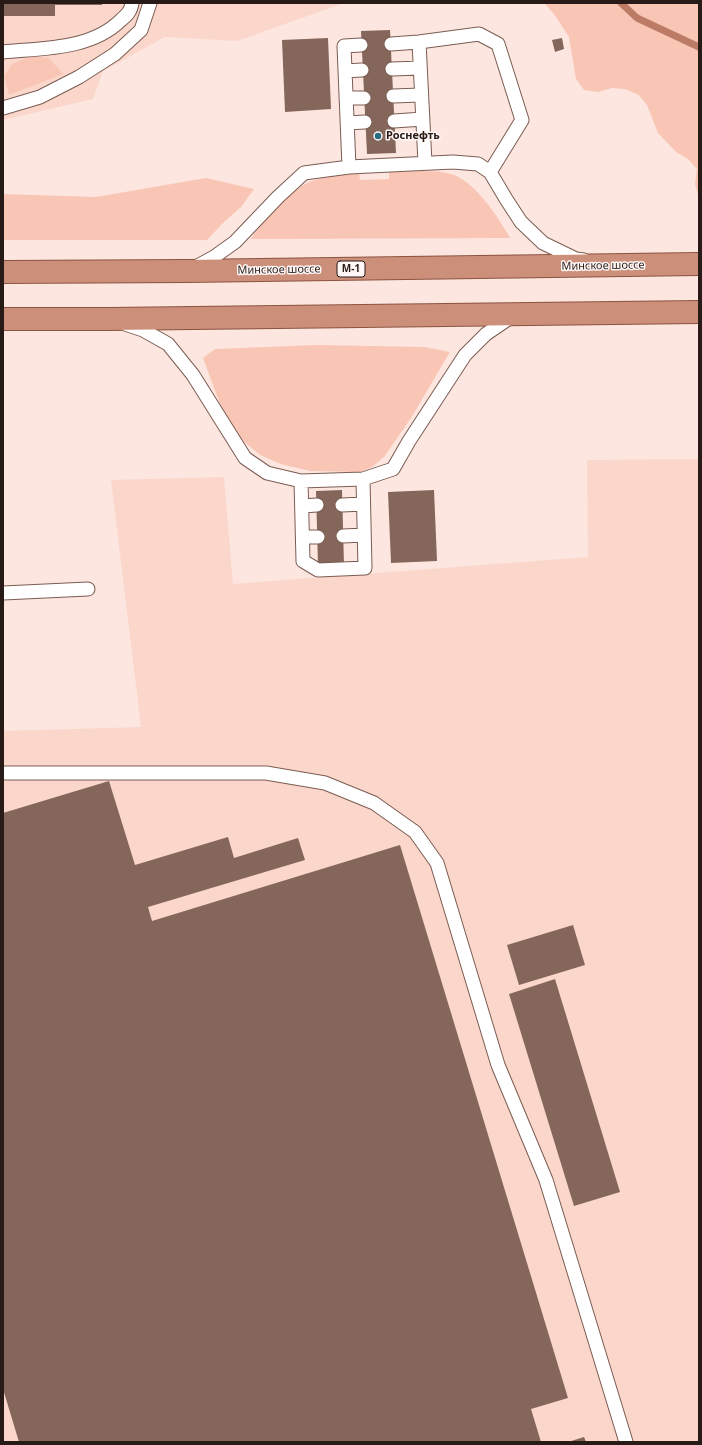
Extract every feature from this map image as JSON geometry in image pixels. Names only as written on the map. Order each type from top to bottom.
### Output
[{"type":"highway","name":"Минское шоссе","points":[[3,272],[187,272],[699,264]]},
{"type":"highway","points":[[3,319],[699,312]]},
{"type":"lane","points":[[3,52],[71,45],[93,38],[115,26],[131,10],[132,3]]},
{"type":"lane","points":[[3,108],[40,97],[80,77],[115,54],[141,30],[150,3]]},
{"type":"lane","points":[[391,44],[479,34],[498,44],[522,120],[490,172]]},
{"type":"lane","points":[[419,42],[425,163]]},
{"type":"lane","points":[[350,167],[344,46],[361,45]]},
{"type":"lane","points":[[392,69],[420,68]]},
{"type":"lane","points":[[345,71],[362,70]]},
{"type":"lane","points":[[393,96],[421,95]]},
{"type":"lane","points":[[346,98],[364,98]]},
{"type":"lane","points":[[394,120],[423,119]]},
{"type":"lane","points":[[347,123],[365,122]]},
{"type":"lane","points":[[187,272],[214,258],[235,242],[278,197],[304,173],[350,167],[454,162],[478,164],[490,172],[521,222],[543,243],[576,259],[611,265]]},
{"type":"lane","points":[[109,319],[143,330],[168,344],[193,375],[245,458],[267,473],[301,480],[363,479],[393,469],[409,441],[465,355],[486,334],[508,319],[535,313]]},
{"type":"lane","points":[[301,480],[303,561],[318,570],[365,568],[363,479]]},
{"type":"lane","points":[[342,505],[363,504]]},
{"type":"lane","points":[[302,506],[317,505]]},
{"type":"lane","points":[[343,536],[364,535]]},
{"type":"lane","points":[[303,537],[318,537]]},
{"type":"lane","points":[[3,593],[88,589]]},
{"type":"lane","points":[[3,772],[266,773],[325,783],[374,803],[415,832],[436,863],[498,1065],[546,1180],[626,1442]]},
{"type":"shaded area","points":[[3,3],[344,3],[237,41],[165,37],[103,71],[93,99],[3,120]]},
{"type":"shaded area","points":[[544,3],[699,3],[699,198],[695,184],[697,169],[688,159],[676,152],[658,133],[647,105],[639,95],[625,89],[612,88],[598,92],[584,90],[576,79],[569,37],[554,14]]},
{"type":"shaded area","points":[[31,56],[49,58],[63,74],[9,95],[4,76],[12,64]]},
{"type":"shaded area","points":[[389,172],[443,172],[460,178],[477,192],[485,201],[510,238],[251,239],[262,224],[283,202],[296,190],[307,183],[328,177],[359,173],[360,180],[389,179]]},
{"type":"shaded area","points":[[206,178],[254,189],[241,207],[207,240],[3,240],[3,194],[96,197]]},
{"type":"shaded area","points":[[316,345],[425,347],[450,352],[411,418],[384,457],[372,467],[360,472],[310,471],[281,464],[260,455],[242,440],[230,422],[220,404],[203,358],[215,349]]},
{"type":"shaded area","points":[[699,459],[699,1442],[3,1442],[3,731],[141,727],[111,480],[224,477],[233,584],[588,557],[587,460]]},
{"type":"building","points":[[3,3],[102,3],[102,5],[55,5],[55,16],[3,16]]},
{"type":"building","points":[[390,30],[396,153],[367,154],[361,31]]},
{"type":"building","points":[[328,38],[331,109],[285,112],[282,40]]},
{"type":"building","points":[[562,38],[564,49],[555,52],[552,40]]},
{"type":"building","points":[[342,490],[344,565],[318,566],[316,491]]},
{"type":"building","points":[[434,490],[437,561],[391,563],[388,492]]},
{"type":"building","points":[[109,781],[135,865],[228,837],[234,858],[298,838],[305,860],[148,907],[152,921],[400,845],[568,1398],[531,1409],[541,1442],[19,1442],[3,1389],[3,813]]},
{"type":"building","points":[[573,925],[585,965],[519,985],[507,945]]},
{"type":"building","points":[[555,979],[620,1192],[574,1206],[509,994]]},
{"type":"building","points":[[584,1437],[586,1442],[568,1442]]},
{"type":"waterway","points":[[621,3],[637,18],[699,47]]},
{"type":"place","name":"Роснефть","points":[[378,136]]}]
